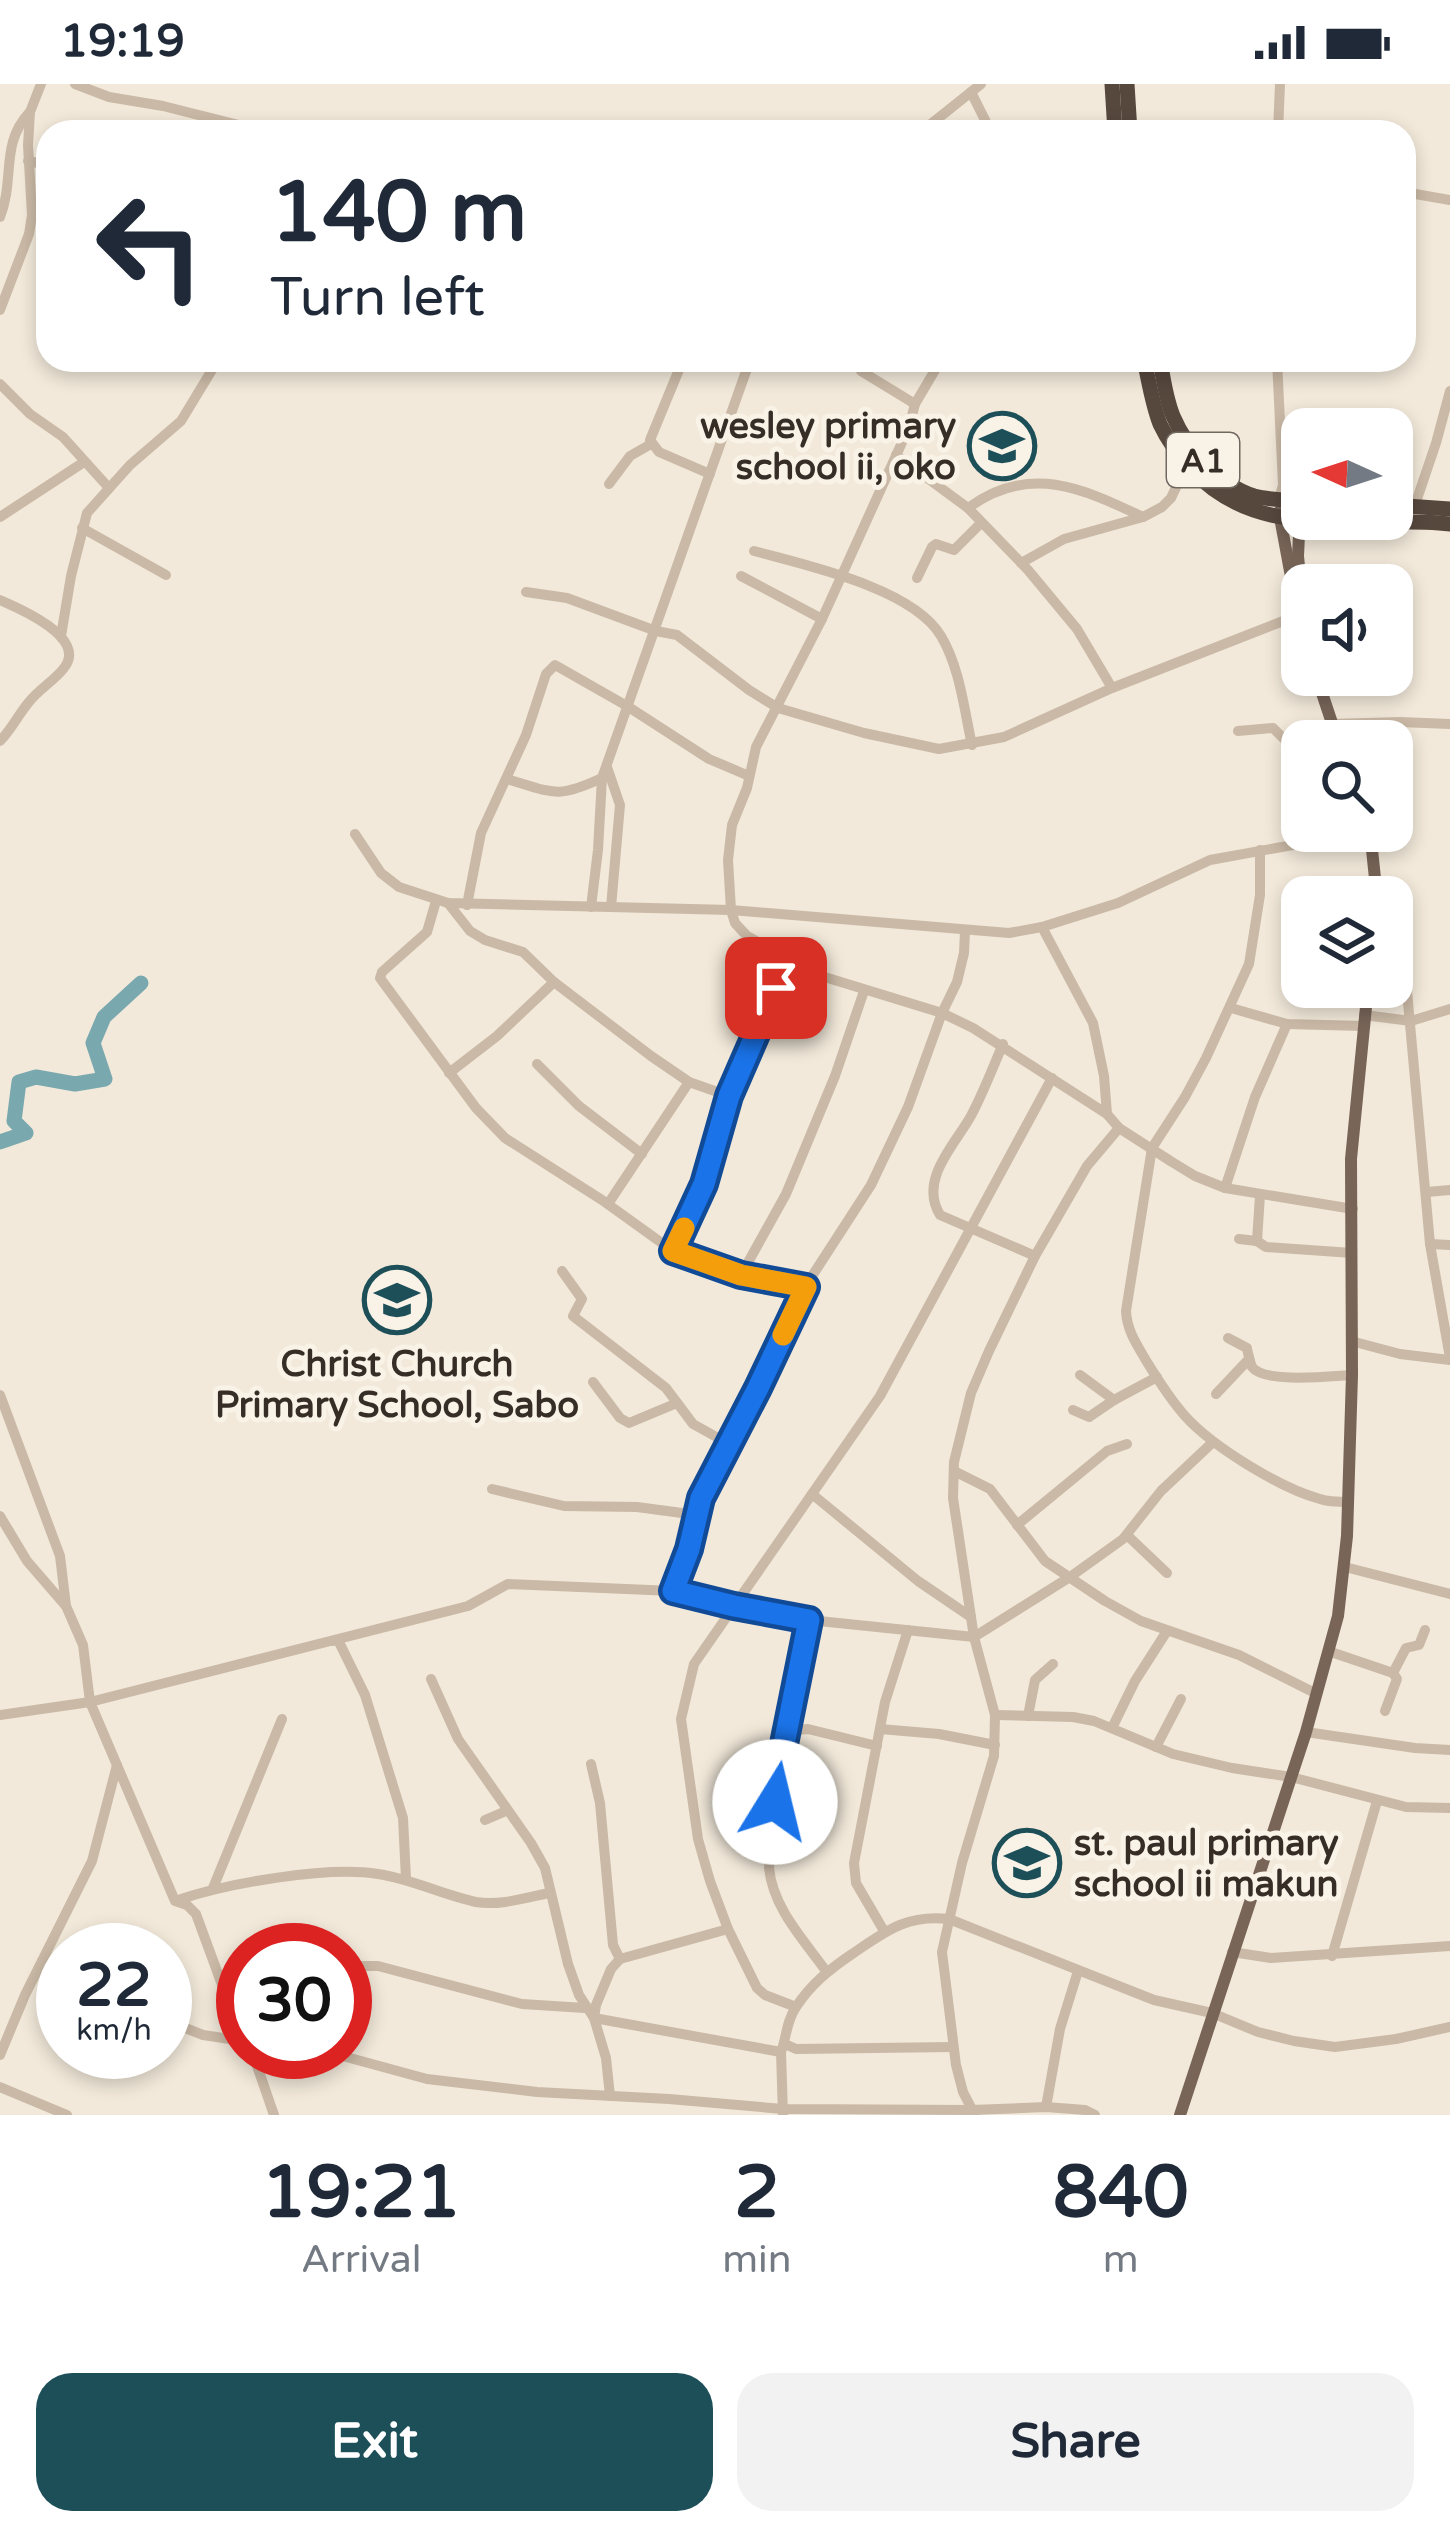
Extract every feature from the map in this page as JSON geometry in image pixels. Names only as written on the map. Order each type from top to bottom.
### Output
[{"type":"highway","points":[[1112,84],[1114,120]]},
{"type":"highway","points":[[1127,84],[1129,120]]},
{"type":"highway","name":"A1","points":[[1147,372],[1159,420],[1187,464],[1235,504],[1281,519]]},
{"type":"highway","name":"A1","points":[[1163,372],[1172,415],[1197,454],[1242,490],[1258,497],[1281,492]]},
{"type":"highway","points":[[1415,505],[1450,508]]},
{"type":"highway","name":"A1","points":[[1413,523],[1450,524]]},
{"type":"main road","points":[[1281,492],[1278,519],[1289,564]]},
{"type":"main road","points":[[1180,2115],[1292,1777],[1338,1616],[1345,1567],[1352,1375],[1351,1159],[1366,1008]]},
{"type":"street","points":[[0,310],[29,234],[30,112],[41,84]]},
{"type":"street","points":[[75,84],[110,97],[218,120]]},
{"type":"street","points":[[1278,120],[1280,84]]},
{"type":"street","points":[[936,120],[976,88],[987,120]]},
{"type":"street","points":[[0,217],[12,139],[30,112]]},
{"type":"street","points":[[28,161],[36,162]]},
{"type":"street","points":[[1416,194],[1450,200]]},
{"type":"street","points":[[61,636],[87,513],[130,465],[182,421],[211,372]]},
{"type":"street","points":[[678,372],[650,440],[658,452],[710,474]]},
{"type":"street","points":[[591,907],[602,778],[746,372]]},
{"type":"street","points":[[863,372],[915,404]]},
{"type":"street","points":[[934,372],[915,404],[822,619],[756,747],[732,825],[728,860],[735,923],[747,936],[818,975],[942,1013],[1003,1045],[1107,1114],[1118,1128],[1195,1176],[1225,1188],[1353,1209]]},
{"type":"street","points":[[1277,372],[1281,492]]},
{"type":"street","points":[[1,388],[63,437],[109,488]]},
{"type":"street","points":[[1415,505],[1450,391]]},
{"type":"street","points":[[609,484],[630,456],[651,443]]},
{"type":"street","points":[[1436,443],[1450,447]]},
{"type":"street","points":[[896,454],[968,508],[1021,563],[1077,629],[1112,688]]},
{"type":"street","points":[[0,517],[84,462]]},
{"type":"street","points":[[1021,563],[1064,539],[1143,517],[1162,507],[1187,464]]},
{"type":"street","points":[[968,508],[1007,486],[1056,484],[1143,517]]},
{"type":"street","points":[[917,578],[936,544],[954,550],[981,523]]},
{"type":"street","points":[[82,528],[166,575]]},
{"type":"street","points":[[754,551],[886,592],[927,619],[940,634],[956,670],[972,745]]},
{"type":"street","points":[[741,576],[822,619]]},
{"type":"street","points":[[526,592],[568,598],[676,635],[778,708],[940,749],[1004,737],[1112,688],[1281,622]]},
{"type":"street","points":[[0,600],[26,610],[61,636],[69,660],[3,733]]},
{"type":"street","points":[[467,904],[482,833],[550,668],[560,666],[709,759],[749,776]]},
{"type":"street","points":[[1413,723],[1450,724]]},
{"type":"street","points":[[1238,731],[1273,728],[1281,736]]},
{"type":"street","points":[[607,764],[620,806],[610,907]]},
{"type":"street","points":[[507,779],[570,793],[602,778]]},
{"type":"street","points":[[355,834],[381,873],[399,887],[442,902],[731,910],[1009,933],[1118,903],[1210,860],[1281,847]]},
{"type":"street","points":[[1261,850],[1252,954],[1186,1097],[1152,1148],[1126,1311],[1131,1336],[1156,1377],[1185,1416],[1214,1442],[1297,1491],[1324,1501],[1348,1502]]},
{"type":"street","points":[[442,902],[470,931],[524,952],[554,982],[651,1057],[689,1082],[729,1096]]},
{"type":"street","points":[[442,902],[427,932],[380,978],[476,1108],[505,1138],[673,1251],[741,1275],[806,1287]]},
{"type":"street","points":[[1042,927],[1094,1023],[1107,1114]]},
{"type":"street","points":[[673,1591],[701,1498],[806,1287],[871,1185],[908,1107],[958,982],[964,931]]},
{"type":"street","points":[[673,1251],[704,1184],[729,1096],[789,958]]},
{"type":"street","points":[[449,1073],[554,982]]},
{"type":"street","points":[[741,1275],[786,1194],[864,991]]},
{"type":"street","points":[[1231,1008],[1287,1024],[1412,1022],[1450,1009]]},
{"type":"street","points":[[1351,1341],[1400,1354],[1450,1359],[1430,1244],[1410,1008]]},
{"type":"street","points":[[1225,1188],[1255,1096],[1287,1024]]},
{"type":"street","points":[[1003,1045],[972,1114],[942,1161],[932,1202],[940,1215],[1035,1256]]},
{"type":"street","points":[[537,1064],[579,1106],[642,1154]]},
{"type":"street","points":[[796,2007],[757,1988],[728,1929],[698,1839],[681,1719],[694,1664],[880,1396],[1052,1078]]},
{"type":"street","points":[[608,1204],[689,1082]]},
{"type":"street","points":[[974,2112],[963,2092],[952,2047],[942,1952],[995,1745],[995,1715],[970,1617],[953,1498],[954,1471],[960,1431],[988,1351],[1087,1166],[1118,1128]]},
{"type":"street","points":[[1427,1192],[1450,1190]]},
{"type":"street","points":[[1257,1240],[1260,1195]]},
{"type":"street","points":[[1239,1240],[1352,1253]]},
{"type":"street","points":[[1430,1244],[1450,1244]]},
{"type":"street","points":[[562,1270],[582,1299],[573,1316],[666,1388],[693,1424],[729,1444]]},
{"type":"street","points":[[1228,1338],[1246,1348],[1250,1365],[1268,1375],[1352,1375]]},
{"type":"street","points":[[1216,1394],[1249,1359]]},
{"type":"street","points":[[1079,1375],[1114,1400]]},
{"type":"street","points":[[1073,1410],[1089,1417],[1156,1377]]},
{"type":"street","points":[[593,1382],[629,1423],[677,1402]]},
{"type":"street","points":[[0,1395],[60,1556],[66,1606],[82,1645],[90,1702],[175,1901],[196,1914],[216,1965]]},
{"type":"street","points":[[0,1713],[90,1702],[338,1640],[469,1606],[508,1584],[673,1591],[809,1620],[974,1637],[1127,1535],[1161,1491],[1214,1442]]},
{"type":"street","points":[[1017,1525],[1107,1451],[1127,1444]]},
{"type":"street","points":[[954,1471],[990,1490],[1045,1561],[1141,1621],[1239,1655],[1317,1694]]},
{"type":"street","points":[[492,1489],[564,1505],[697,1515]]},
{"type":"street","points":[[812,1494],[970,1617]]},
{"type":"street","points":[[0,1516],[4,1530],[27,1562],[66,1606]]},
{"type":"street","points":[[1127,1535],[1167,1573]]},
{"type":"street","points":[[1345,1567],[1450,1594]]},
{"type":"street","points":[[809,1620],[770,1843],[770,1883],[783,1911],[826,1971]]},
{"type":"street","points":[[884,1931],[854,1874],[885,1702],[908,1630]]},
{"type":"street","points":[[1393,1673],[1406,1648],[1419,1645],[1425,1630]]},
{"type":"street","points":[[1112,1728],[1167,1631]]},
{"type":"street","points":[[338,1640],[365,1695],[403,1819],[406,1879]]},
{"type":"street","points":[[1328,1651],[1393,1673],[1397,1679],[1385,1711]]},
{"type":"street","points":[[1028,1716],[1035,1680],[1053,1664]]},
{"type":"street","points":[[431,1679],[458,1738],[545,1868],[568,1964],[606,2058],[610,2096]]},
{"type":"street","points":[[1156,1747],[1181,1699]]},
{"type":"street","points":[[995,1715],[1094,1721],[1173,1754],[1292,1777],[1406,1807],[1450,1808]]},
{"type":"street","points":[[213,1888],[282,1719]]},
{"type":"street","points":[[787,1731],[808,1729],[877,1747]]},
{"type":"street","points":[[880,1729],[995,1745]]},
{"type":"street","points":[[1306,1732],[1450,1750]]},
{"type":"street","points":[[61,1923],[92,1861],[117,1765]]},
{"type":"street","points":[[591,1765],[600,1803],[613,1945],[620,1959]]},
{"type":"street","points":[[1332,1956],[1377,1801]]},
{"type":"street","points":[[485,1820],[506,1810]]},
{"type":"street","points":[[175,1901],[213,1888],[338,1872],[406,1879],[476,1902],[549,1893]]},
{"type":"street","points":[[783,2112],[785,2027],[796,2007],[826,1971],[884,1931],[932,1917],[949,1919],[1154,2000],[1212,2012],[1294,2041],[1335,2047],[1450,2027]]},
{"type":"street","points":[[590,2013],[620,1959],[728,1929]]},
{"type":"street","points":[[1232,1952],[1271,1958],[1450,1946]]},
{"type":"street","points":[[372,1966],[522,2003],[783,2048],[952,2047]]},
{"type":"street","points":[[1046,2107],[1060,2029],[1078,1971]]},
{"type":"street","points":[[0,2055],[36,1974]]},
{"type":"street","points":[[372,2064],[427,2079],[537,2092],[783,2112],[974,2112],[1046,2107],[1095,2115]]},
{"type":"street","points":[[260,2079],[274,2115]]},
{"type":"street","points":[[0,2087],[68,2115]]},
{"type":"waterway","points":[[0,1142],[26,1133],[14,1121],[19,1082],[36,1077],[75,1084],[105,1079],[93,1043],[104,1017],[141,983]]},
{"type":"slow traffic","points":[[684,1228],[673,1251],[741,1275],[806,1287],[783,1335]]},
{"type":"place","name":"wesley primary school ii, oko","points":[[1002,446]]},
{"type":"place","name":"Christ Church Primary School, Sabo","points":[[397,1300]]},
{"type":"place","name":"st. paul primary school ii makun","points":[[1027,1863]]},
{"type":"route","points":[[775,1802],[809,1620],[673,1591],[701,1498],[806,1287],[741,1275],[673,1251],[704,1184],[729,1096],[776,988]]}]
